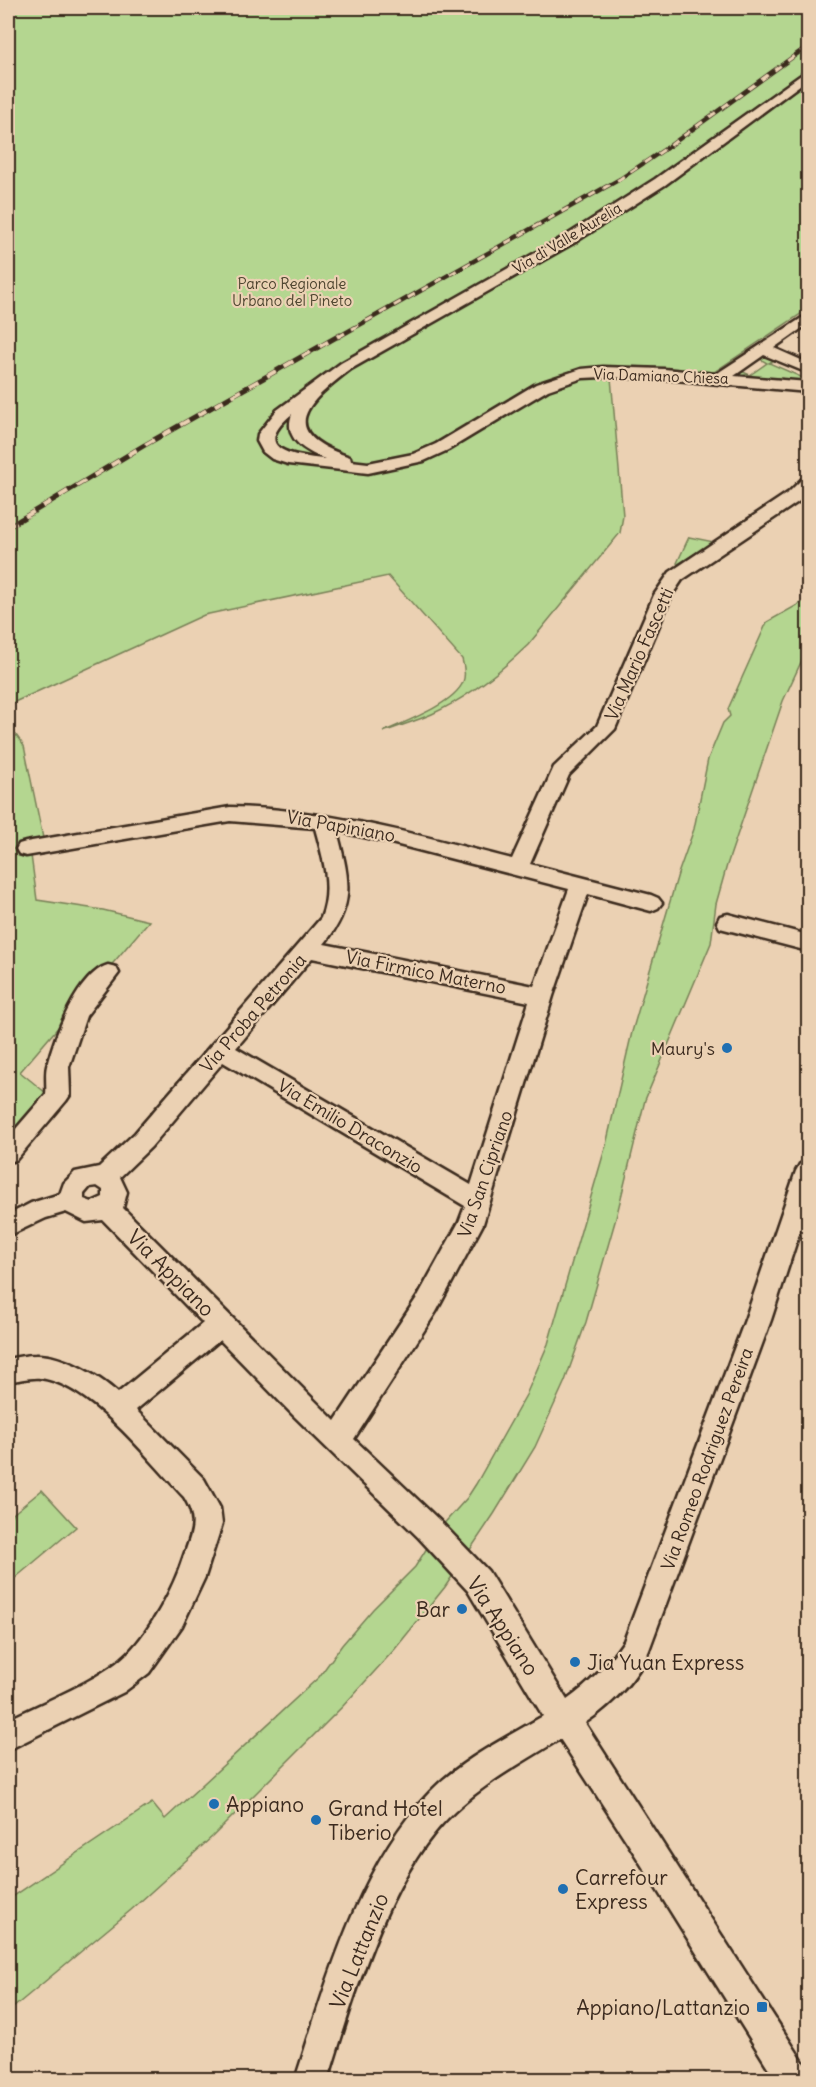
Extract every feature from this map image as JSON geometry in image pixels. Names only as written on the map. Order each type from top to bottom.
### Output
[{"type":"street","name":"Via di Valle Aurelia","points":[[267,445],[266,434],[283,413],[316,387],[369,351],[572,238],[660,182],[808,74]]},
{"type":"street","points":[[720,378],[808,318]]},
{"type":"street","points":[[764,349],[808,368]]},
{"type":"street","name":"Via Damiano Chiesa","points":[[267,445],[279,456],[306,463],[352,469],[406,462],[431,453],[535,391],[568,377],[588,373],[622,372],[720,378],[808,387]]},
{"type":"street","name":"Via di Valle Aurelia","points":[[301,439],[297,428],[298,418],[303,405],[316,387]]},
{"type":"street","name":"Via Damiano Chiesa","points":[[301,439],[322,452],[346,460],[391,465]]},
{"type":"street","name":"Via Mario Fascetti","points":[[518,868],[561,772],[605,729],[663,595],[676,576],[795,496],[808,483]]},
{"type":"street","name":"Via Papiniano","points":[[26,849],[230,814],[260,814],[324,822],[402,837],[651,903]]},
{"type":"street","name":"Via Proba Petronia","points":[[104,1177],[143,1140],[330,922],[337,904],[337,881],[324,822]]},
{"type":"street","name":"Via San Cipriano","points":[[338,1440],[437,1288],[471,1224],[542,996],[581,884]]},
{"type":"street","points":[[728,922],[808,943]]},
{"type":"street","name":"Via Firmico Materno","points":[[309,949],[542,996]]},
{"type":"street","points":[[8,1153],[58,1095],[58,1066],[75,1016],[84,1000],[108,974]]},
{"type":"street","name":"Via Emilio Draconzio","points":[[221,1050],[479,1202]]},
{"type":"street","name":"Via Romeo Rodriguez Pereira","points":[[563,1721],[609,1687],[624,1670],[635,1650],[747,1352],[808,1171]]},
{"type":"street","points":[[90,1177],[104,1177],[110,1180],[116,1190],[114,1202],[100,1212],[83,1211],[71,1201],[72,1190],[76,1184],[90,1177]]},
{"type":"street","points":[[8,1226],[40,1210],[71,1201]]},
{"type":"street","name":"Via Appiano","points":[[107,1208],[302,1407],[429,1529],[478,1581],[563,1721],[577,1736],[628,1814],[795,2079]]},
{"type":"street","points":[[118,1409],[222,1323]]},
{"type":"street","points":[[8,1370],[39,1366],[76,1377],[94,1389],[118,1409],[201,1497],[208,1516],[204,1539],[191,1578],[172,1616],[139,1662],[114,1682],[8,1735]]},
{"type":"street","name":"Via Lattanzio","points":[[311,2079],[336,2003],[375,1903],[421,1825],[472,1776],[563,1721]]},
{"type":"green space","name":"Parco Regionale Urbano del Pineto","points":[[8,8],[808,8],[808,309],[714,372],[610,366],[623,516],[620,533],[528,645],[483,683],[432,714],[383,732],[428,712],[450,698],[463,682],[465,673],[462,659],[388,576],[204,615],[8,705]]},
{"type":"green space","points":[[764,356],[774,360],[769,363],[808,382],[742,376],[738,373],[741,371],[750,375],[767,363],[760,359]]},
{"type":"green space","points":[[689,537],[714,542],[678,564],[677,563]]},
{"type":"green space","points":[[808,599],[808,647],[783,701],[727,865],[716,904],[711,943],[645,1100],[616,1218],[586,1322],[565,1381],[535,1447],[445,1587],[395,1649],[343,1706],[212,1837],[131,1910],[8,2012],[8,1900],[152,1803],[165,1819],[319,1677],[342,1645],[373,1609],[415,1567],[439,1529],[467,1498],[476,1484],[526,1395],[548,1344],[606,1145],[632,1032],[678,874],[694,829],[708,759],[723,723],[730,716],[728,709],[767,622]]},
{"type":"green space","points":[[8,724],[24,746],[43,838],[29,840],[37,900],[103,910],[149,921],[20,1072],[51,1097],[8,1143]]},
{"type":"green space","points":[[42,1490],[76,1527],[8,1584],[8,1518]]},
{"type":"railway","points":[[338,337],[620,179],[808,46]]},
{"type":"railway","points":[[8,527],[143,446],[340,335]]},
{"type":"place","name":"Maury's","points":[[727,1048]]},
{"type":"place","name":"Bar","points":[[462,1609]]},
{"type":"place","name":"Jia Yuan Express","points":[[575,1662]]},
{"type":"place","name":"Appiano","points":[[214,1804]]},
{"type":"place","name":"Grand Hotel Tiberio","points":[[316,1820]]},
{"type":"place","name":"Carrefour Express","points":[[563,1889]]},
{"type":"place","name":"Appiano/Lattanzio","points":[[762,2007]]}]
